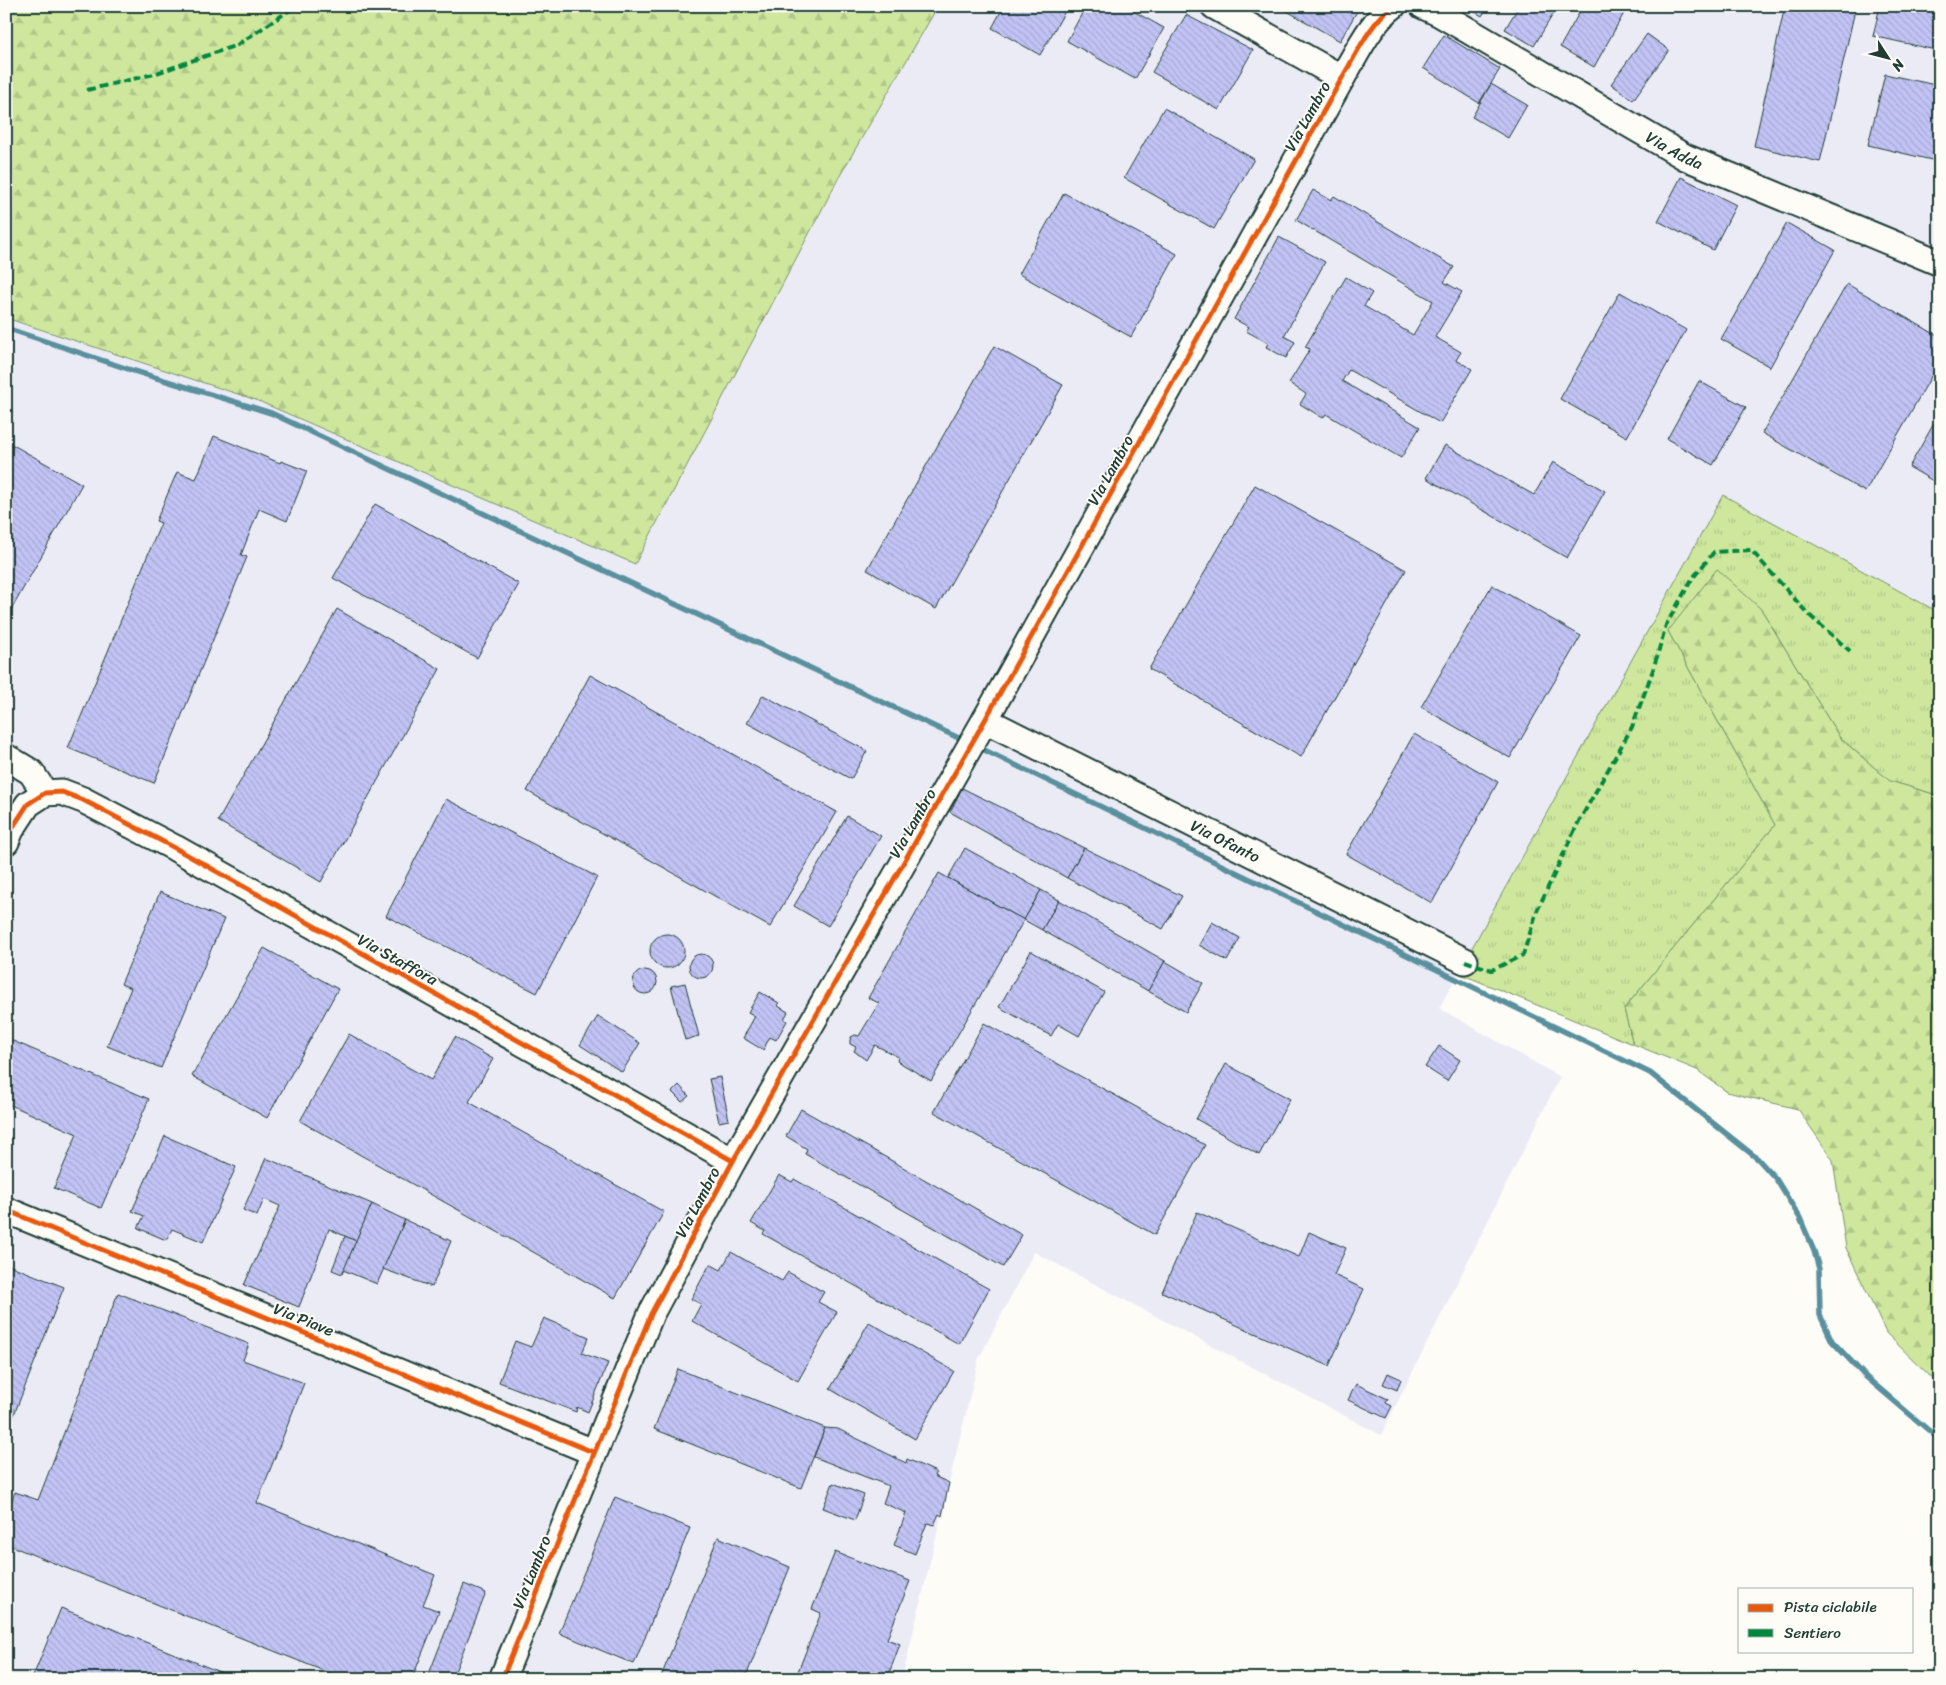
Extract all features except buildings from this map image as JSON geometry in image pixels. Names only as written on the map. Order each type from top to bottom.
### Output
[{"type":"street","points":[[1214,6],[1342,78]]},
{"type":"street","name":"Via Lambro","points":[[502,1679],[650,1314],[733,1161],[983,724],[1342,78],[1376,22],[1382,14],[1393,6]]},
{"type":"street","name":"Via Adda","points":[[1424,6],[1685,157],[1940,263]]},
{"type":"street","name":"Via Ofanto","points":[[983,724],[1465,962]]},
{"type":"street","points":[[6,758],[31,772],[45,793],[28,804],[11,830],[6,842]]},
{"type":"street","name":"Via Staffora","points":[[45,793],[62,792],[83,800],[175,848],[733,1161]]},
{"type":"street","name":"Via Piave","points":[[6,1210],[593,1452]]},
{"type":"shaded area","points":[[938,6],[1940,6],[1940,613],[1723,496],[1439,1008],[1560,1077],[1381,1435],[1034,1252],[979,1358],[902,1679],[6,1679],[6,318],[256,400],[838,179]]},
{"type":"green space","points":[[6,6],[938,6],[838,179],[635,564],[256,400],[6,318]]},
{"type":"green space","points":[[1723,495],[1940,613],[1940,796],[1890,781],[1840,738],[1761,609],[1668,631],[1775,825],[1624,1009],[1633,1044],[1458,973]]},
{"type":"green space","points":[[1717,569],[1761,609],[1840,738],[1890,781],[1940,796],[1940,890],[1935,899],[1940,904],[1940,1386],[1886,1333],[1846,1248],[1833,1160],[1798,1109],[1727,1092],[1697,1070],[1633,1044],[1624,1009],[1775,825],[1668,631]]},
{"type":"waterway","points":[[6,328],[131,370],[271,413],[965,741]]},
{"type":"waterway","points":[[976,746],[1650,1073],[1758,1159],[1776,1179],[1800,1218],[1814,1251],[1819,1269],[1820,1315],[1832,1341],[1866,1377],[1940,1440]]},
{"type":"marked path","points":[[87,90],[154,74],[237,45],[296,6]]},
{"type":"marked path","points":[[1465,961],[1492,970],[1523,955],[1537,911],[1577,825],[1632,727],[1653,670],[1666,625],[1692,579],[1714,552],[1751,550],[1808,614],[1850,651]]},
{"type":"cycle path","points":[[502,1679],[651,1314],[733,1161],[985,720],[1342,78],[1377,21],[1393,6]]},
{"type":"cycle path","points":[[6,842],[11,830],[28,804],[45,793],[62,792],[83,800],[175,848],[733,1161]]},
{"type":"cycle path","points":[[6,1210],[593,1452]]}]
